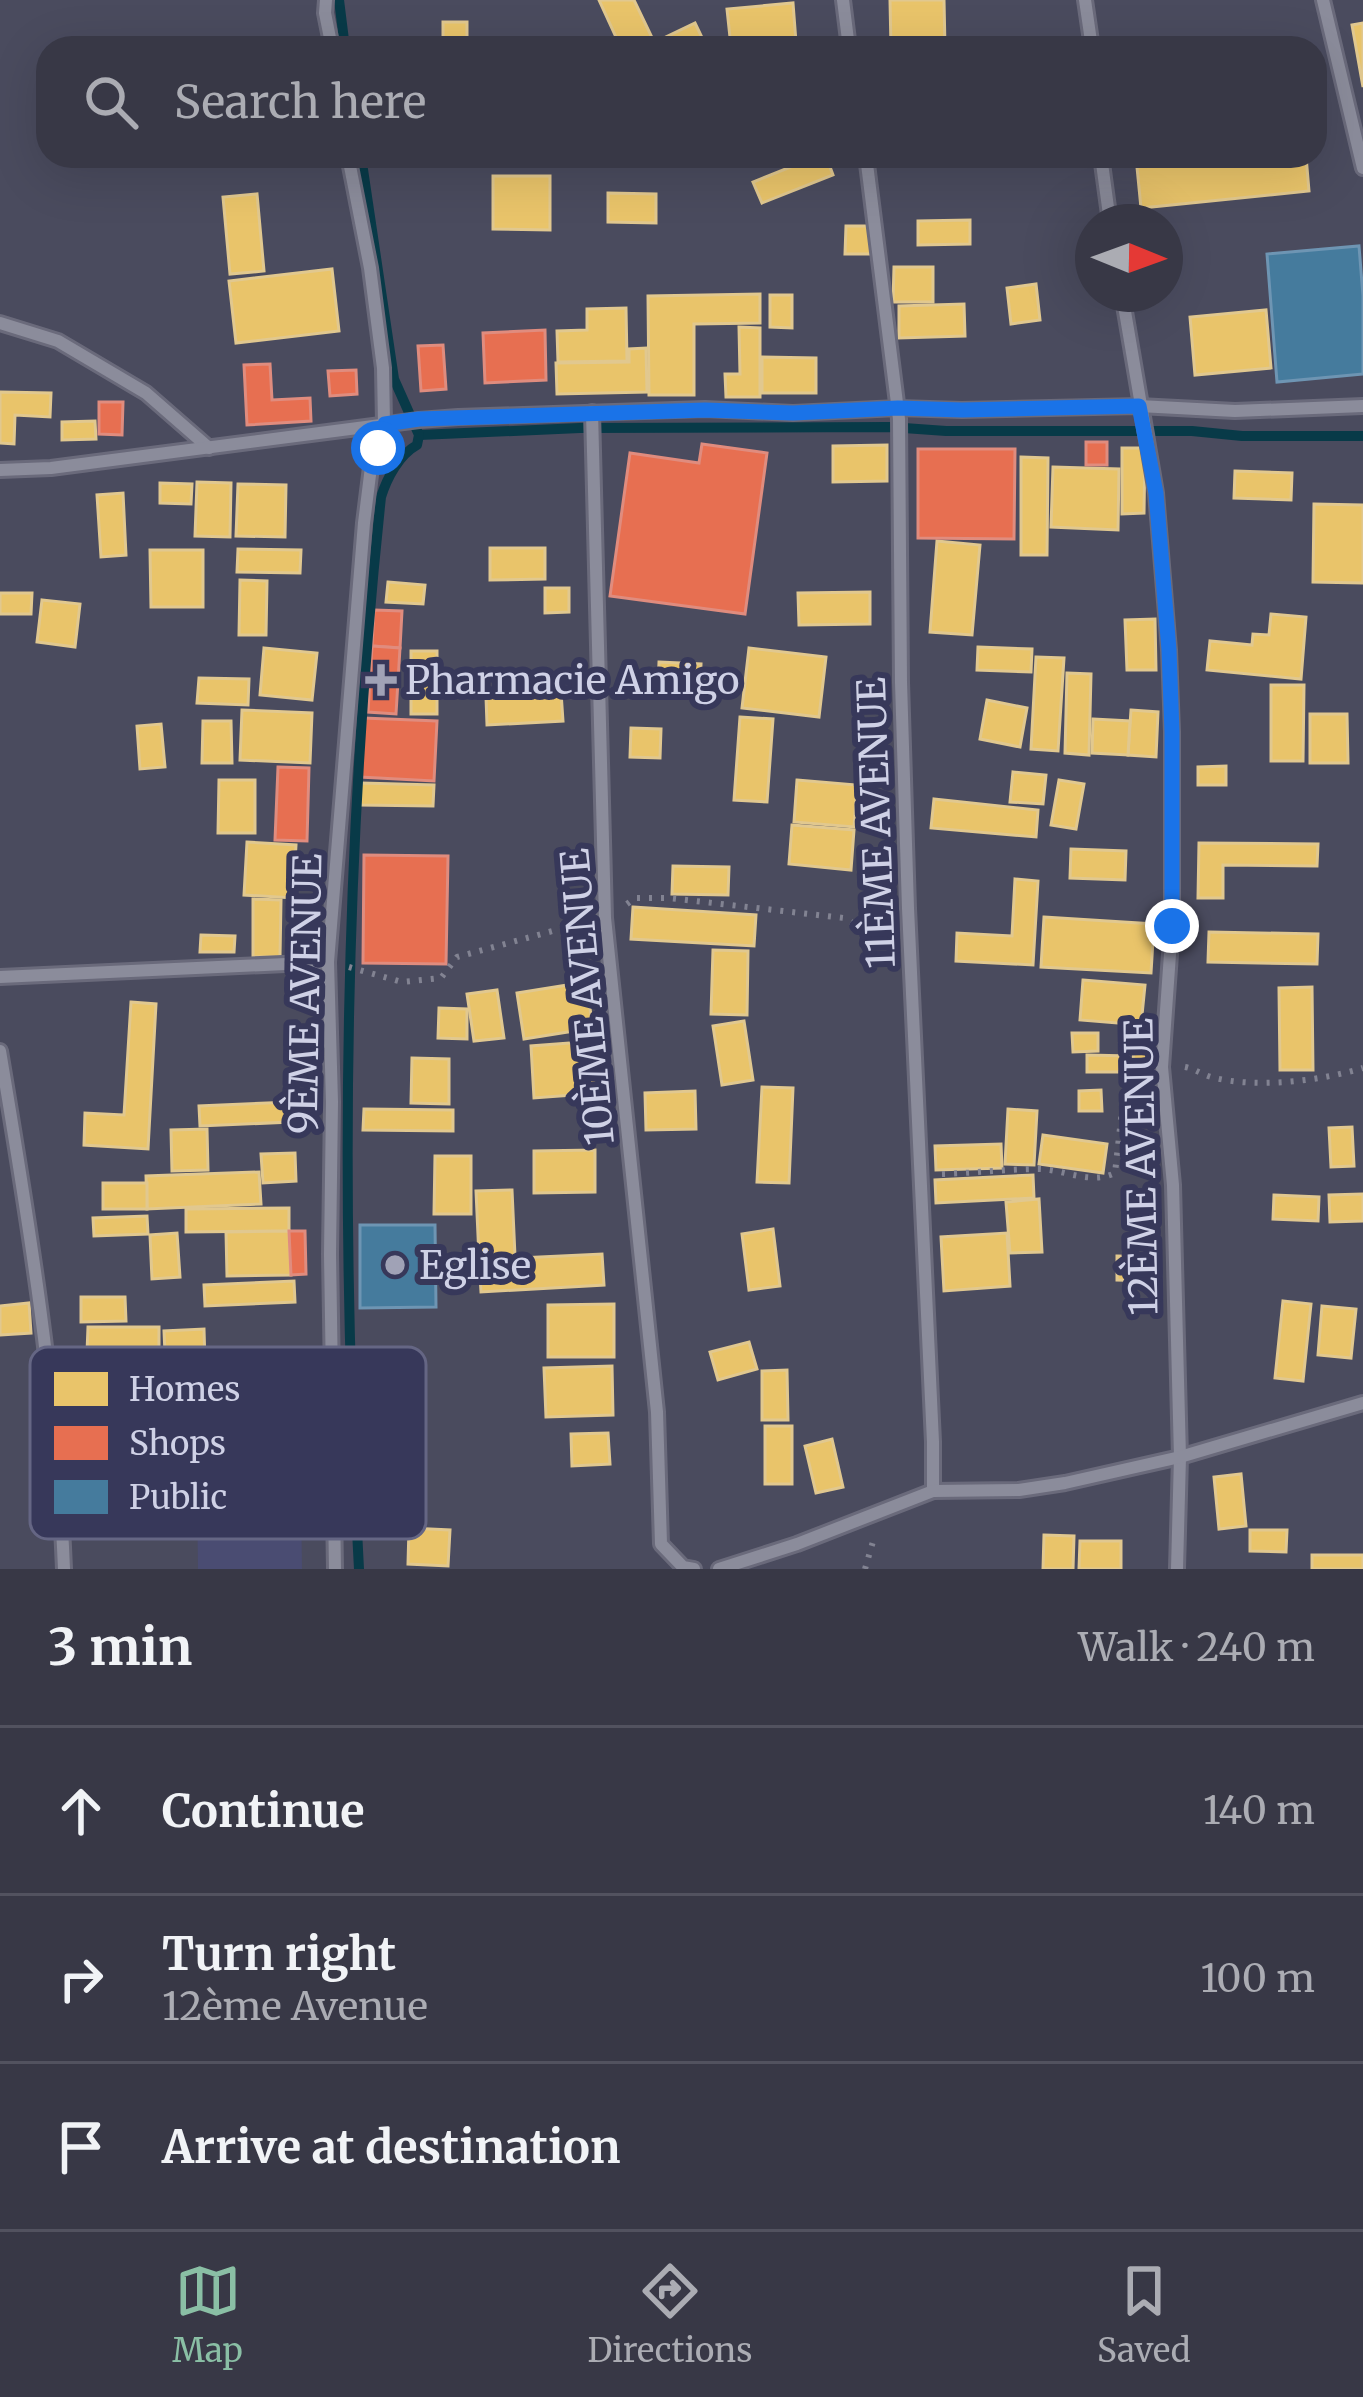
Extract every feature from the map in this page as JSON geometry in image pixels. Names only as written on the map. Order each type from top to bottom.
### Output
[{"type":"street","points":[[326,0],[330,36]]},
{"type":"street","points":[[843,0],[848,36]]},
{"type":"street","points":[[1085,0],[1090,36]]},
{"type":"street","points":[[1323,0],[1363,168]]},
{"type":"street","name":"9ÈME AVENUE","points":[[331,1347],[328,962],[364,523],[371,467],[385,424],[370,268],[350,168]]},
{"type":"street","name":"11ÈME AVENUE","points":[[868,168],[899,413],[907,886],[933,1490]]},
{"type":"street","points":[[1103,168],[1108,204]]},
{"type":"street","points":[[1125,312],[1141,411]]},
{"type":"street","points":[[0,323],[58,341],[146,393],[208,448]]},
{"type":"street","points":[[0,470],[51,469],[414,420],[705,410],[1235,411],[1363,406]]},
{"type":"street","name":"12ÈME AVENUE","points":[[1141,411],[1156,493],[1172,732],[1172,926],[1162,1067],[1173,1185],[1180,1457],[1177,1569]]},
{"type":"street","name":"10ÈME AVENUE","points":[[592,417],[605,918],[657,1412],[661,1544],[683,1568]]},
{"type":"street","points":[[0,977],[328,962]]},
{"type":"street","points":[[0,1051],[37,1270],[45,1347]]},
{"type":"street","points":[[719,1569],[933,1490],[1019,1490],[1065,1483],[1180,1457],[1363,1402]]},
{"type":"street","points":[[63,1539],[64,1569]]},
{"type":"street","name":"9ÈME AVENUE","points":[[335,1539],[335,1569]]},
{"type":"street","points":[[683,1568],[694,1569]]},
{"type":"path","points":[[928,1174],[1044,1169],[1105,1178],[1115,1173],[1122,1110],[1161,1081],[1162,1067],[1193,1068],[1209,1076],[1251,1082],[1330,1078],[1363,1068]]},
{"type":"shaded area","points":[[198,1539],[302,1539],[302,1569],[198,1569]]},
{"type":"building: Homes","points":[[599,0],[634,0],[651,36],[616,36]]},
{"type":"building: Homes","points":[[890,0],[944,0],[945,36],[891,36]]},
{"type":"building: Homes","points":[[793,3],[796,36],[730,36],[727,9]]},
{"type":"building: Homes","points":[[443,22],[467,22],[467,36],[443,36]]},
{"type":"building: Homes","points":[[695,23],[701,36],[668,36]]},
{"type":"building: Homes","points":[[1363,23],[1363,87],[1352,25]]},
{"type":"building: Homes","points":[[788,168],[830,168],[833,175],[762,203],[753,182]]},
{"type":"building: Homes","points":[[1137,168],[1307,168],[1309,191],[1141,204]]},
{"type":"building: Homes","points":[[493,176],[550,176],[550,230],[493,229]]},
{"type":"building: Homes","points":[[608,193],[656,194],[656,223],[608,222]]},
{"type":"building: Homes","points":[[257,194],[264,271],[230,274],[223,197]]},
{"type":"building: Homes","points":[[970,220],[970,244],[918,245],[918,221]]},
{"type":"building: Homes","points":[[846,226],[871,226],[871,254],[845,254]]},
{"type":"building: Homes","points":[[894,267],[933,267],[933,302],[893,302]]},
{"type":"building: Homes","points":[[332,269],[339,331],[236,343],[229,281]]},
{"type":"building: Homes","points":[[1036,284],[1040,320],[1011,324],[1007,288]]},
{"type":"building: Homes","points":[[760,294],[760,323],[694,324],[694,395],[649,395],[648,296]]},
{"type":"building: Homes","points":[[770,295],[792,295],[792,328],[770,327]]},
{"type":"building: Homes","points":[[964,304],[965,336],[899,338],[899,306]]},
{"type":"building: Homes","points":[[626,308],[627,361],[558,362],[557,331],[587,330],[587,309]]},
{"type":"building: Homes","points":[[1266,310],[1271,368],[1195,375],[1190,317]]},
{"type":"building: Homes","points":[[739,327],[760,328],[760,397],[726,397],[725,374],[740,374]]},
{"type":"building: Homes","points":[[646,348],[647,392],[557,394],[556,363],[629,362],[629,349]]},
{"type":"building: Homes","points":[[762,357],[816,358],[816,393],[762,393]]},
{"type":"building: Homes","points":[[0,392],[51,393],[50,417],[15,415],[14,444],[0,443]]},
{"type":"building: Homes","points":[[95,421],[96,439],[62,440],[62,422]]},
{"type":"building: Homes","points":[[887,445],[887,481],[833,482],[833,446]]},
{"type":"building: Homes","points":[[1122,448],[1145,448],[1144,513],[1122,514]]},
{"type":"building: Homes","points":[[1021,457],[1048,458],[1047,555],[1021,555]]},
{"type":"building: Homes","points":[[1053,467],[1119,469],[1118,530],[1051,527]]},
{"type":"building: Homes","points":[[1235,471],[1292,473],[1291,500],[1234,498]]},
{"type":"building: Homes","points":[[197,482],[231,483],[230,537],[195,536]]},
{"type":"building: Homes","points":[[160,483],[192,484],[191,504],[160,503]]},
{"type":"building: Homes","points":[[238,484],[286,485],[285,537],[236,536]]},
{"type":"building: Homes","points":[[123,493],[126,555],[101,557],[97,495]]},
{"type":"building: Homes","points":[[1314,504],[1363,505],[1363,583],[1313,582]]},
{"type":"building: Homes","points":[[937,541],[980,545],[972,635],[930,632]]},
{"type":"building: Homes","points":[[490,548],[545,548],[545,579],[490,580]]},
{"type":"building: Homes","points":[[238,549],[301,550],[300,573],[237,572]]},
{"type":"building: Homes","points":[[150,550],[203,550],[203,607],[151,607]]},
{"type":"building: Homes","points":[[240,580],[267,581],[266,635],[239,635]]},
{"type":"building: Homes","points":[[388,582],[425,585],[423,604],[386,602]]},
{"type":"building: Homes","points":[[545,588],[569,588],[569,612],[545,613]]},
{"type":"building: Homes","points":[[870,592],[870,624],[799,625],[798,593]]},
{"type":"building: Homes","points":[[0,593],[32,593],[31,614],[0,614]]},
{"type":"building: Homes","points":[[42,600],[80,604],[75,647],[37,642]]},
{"type":"building: Homes","points":[[1271,614],[1306,617],[1301,679],[1207,670],[1210,641],[1252,645],[1253,634],[1269,635]]},
{"type":"building: Homes","points":[[1155,619],[1156,670],[1127,670],[1125,620]]},
{"type":"building: Homes","points":[[978,647],[1032,649],[1031,672],[977,670]]},
{"type":"building: Homes","points":[[264,648],[317,653],[312,700],[260,695]]},
{"type":"building: Homes","points":[[749,648],[826,657],[819,717],[742,708]]},
{"type":"building: Homes","points":[[411,651],[437,651],[437,714],[411,714]]},
{"type":"building: Homes","points":[[1036,657],[1064,658],[1058,751],[1031,749]]},
{"type":"building: Homes","points":[[659,662],[701,664],[700,690],[658,689]]},
{"type":"building: Homes","points":[[1067,673],[1091,674],[1089,755],[1065,753]]},
{"type":"building: Homes","points":[[199,678],[249,679],[248,705],[197,703]]},
{"type":"building: Homes","points":[[1271,685],[1304,685],[1303,761],[1271,761]]},
{"type":"building: Homes","points":[[561,692],[563,721],[487,725],[486,697]]},
{"type":"building: Homes","points":[[987,700],[1027,708],[1020,747],[980,739]]},
{"type":"building: Homes","points":[[242,710],[312,713],[310,763],[240,760]]},
{"type":"building: Homes","points":[[1131,710],[1158,712],[1156,757],[1128,755]]},
{"type":"building: Homes","points":[[1310,714],[1347,714],[1348,763],[1310,763]]},
{"type":"building: Homes","points":[[740,717],[773,719],[767,802],[734,800]]},
{"type":"building: Homes","points":[[1093,719],[1130,721],[1128,755],[1092,753]]},
{"type":"building: Homes","points":[[203,721],[231,721],[232,763],[202,763]]},
{"type":"building: Homes","points":[[161,724],[165,767],[140,769],[137,726]]},
{"type":"building: Homes","points":[[631,728],[661,729],[660,758],[630,757]]},
{"type":"building: Homes","points":[[1226,766],[1226,785],[1198,785],[1198,767]]},
{"type":"building: Homes","points":[[1013,772],[1046,775],[1043,804],[1010,802]]},
{"type":"building: Homes","points":[[219,780],[255,780],[255,833],[218,833]]},
{"type":"building: Homes","points":[[797,780],[857,785],[854,827],[794,822]]},
{"type":"building: Homes","points":[[1059,780],[1084,784],[1076,829],[1051,825]]},
{"type":"building: Homes","points":[[361,783],[434,785],[433,806],[360,805]]},
{"type":"building: Homes","points":[[934,799],[1038,810],[1036,837],[931,828]]},
{"type":"building: Homes","points":[[792,825],[854,830],[851,870],[789,864]]},
{"type":"building: Homes","points":[[247,842],[296,845],[293,898],[244,895]]},
{"type":"building: Homes","points":[[1199,843],[1318,844],[1317,866],[1223,865],[1223,898],[1198,898]]},
{"type":"building: Homes","points":[[1071,849],[1126,851],[1125,880],[1070,878]]},
{"type":"building: Homes","points":[[673,866],[729,867],[728,895],[672,894]]},
{"type":"building: Homes","points":[[1015,879],[1038,881],[1033,965],[956,961],[957,933],[1012,936]]},
{"type":"building: Homes","points":[[253,899],[281,900],[280,957],[253,957]]},
{"type":"building: Homes","points":[[633,907],[756,915],[754,946],[631,939]]},
{"type":"building: Homes","points":[[1044,917],[1154,924],[1151,973],[1041,967]]},
{"type":"building: Homes","points":[[1209,932],[1318,934],[1317,964],[1208,962]]},
{"type":"building: Homes","points":[[201,935],[235,936],[234,952],[200,952]]},
{"type":"building: Homes","points":[[713,950],[748,951],[747,1015],[711,1014]]},
{"type":"building: Homes","points":[[1083,980],[1145,985],[1141,1025],[1080,1020]]},
{"type":"building: Homes","points":[[586,982],[593,1028],[524,1039],[517,993]]},
{"type":"building: Homes","points":[[1312,987],[1313,1070],[1280,1070],[1279,988]]},
{"type":"building: Homes","points":[[497,990],[504,1038],[474,1041],[467,994]]},
{"type":"building: Homes","points":[[131,1002],[156,1004],[148,1149],[84,1145],[85,1113],[124,1115]]},
{"type":"building: Homes","points":[[439,1008],[467,1009],[467,1039],[438,1038]]},
{"type":"building: Homes","points":[[744,1021],[753,1080],[722,1085],[713,1026]]},
{"type":"building: Homes","points":[[1072,1033],[1098,1033],[1098,1051],[1073,1052]]},
{"type":"building: Homes","points":[[1134,1040],[1154,1040],[1154,1068],[1133,1067]]},
{"type":"building: Homes","points":[[595,1041],[599,1093],[534,1098],[531,1046]]},
{"type":"building: Homes","points":[[1087,1055],[1129,1056],[1129,1072],[1087,1072]]},
{"type":"building: Homes","points":[[412,1058],[449,1059],[449,1104],[411,1103]]},
{"type":"building: Homes","points":[[762,1087],[793,1088],[789,1183],[757,1182]]},
{"type":"building: Homes","points":[[1101,1090],[1102,1111],[1079,1111],[1079,1091]]},
{"type":"building: Homes","points":[[695,1091],[696,1129],[646,1130],[645,1093]]},
{"type":"building: Homes","points":[[291,1102],[291,1122],[200,1126],[199,1106]]},
{"type":"building: Homes","points":[[364,1109],[453,1110],[453,1131],[363,1130]]},
{"type":"building: Homes","points":[[1008,1109],[1037,1111],[1034,1165],[1005,1164]]},
{"type":"building: Homes","points":[[1352,1127],[1354,1166],[1331,1167],[1329,1128]]},
{"type":"building: Homes","points":[[207,1129],[208,1170],[172,1171],[171,1130]]},
{"type":"building: Homes","points":[[1043,1135],[1107,1144],[1103,1173],[1039,1164]]},
{"type":"building: Homes","points":[[1001,1144],[1002,1168],[936,1170],[935,1146]]},
{"type":"building: Homes","points":[[595,1150],[595,1192],[534,1193],[534,1151]]},
{"type":"building: Homes","points":[[295,1153],[296,1181],[263,1183],[261,1154]]},
{"type":"building: Homes","points":[[435,1156],[471,1156],[471,1214],[434,1214]]},
{"type":"building: Homes","points":[[259,1172],[261,1204],[147,1209],[146,1176]]},
{"type":"building: Homes","points":[[1033,1175],[1034,1198],[936,1203],[935,1180]]},
{"type":"building: Homes","points":[[103,1183],[147,1183],[147,1209],[103,1209]]},
{"type":"building: Homes","points":[[512,1190],[515,1256],[479,1257],[476,1191]]},
{"type":"building: Homes","points":[[1363,1194],[1363,1221],[1330,1222],[1329,1195]]},
{"type":"building: Homes","points":[[1274,1195],[1319,1197],[1318,1221],[1273,1219]]},
{"type":"building: Homes","points":[[1039,1199],[1042,1252],[1010,1253],[1006,1202]]},
{"type":"building: Homes","points":[[289,1208],[289,1231],[186,1232],[186,1209]]},
{"type":"building: Homes","points":[[147,1216],[148,1234],[94,1236],[93,1218]]},
{"type":"building: Homes","points":[[773,1229],[780,1286],[749,1290],[742,1234]]},
{"type":"building: Homes","points":[[289,1231],[291,1275],[227,1276],[226,1232]]},
{"type":"building: Homes","points":[[177,1233],[180,1277],[152,1279],[150,1235]]},
{"type":"building: Homes","points":[[1007,1233],[1010,1286],[944,1291],[941,1237]]},
{"type":"building: Homes","points":[[602,1254],[604,1285],[481,1292],[479,1260]]},
{"type":"building: Homes","points":[[1117,1256],[1156,1257],[1156,1281],[1117,1280]]},
{"type":"building: Homes","points":[[294,1281],[295,1302],[205,1306],[204,1285]]},
{"type":"building: Homes","points":[[81,1297],[125,1297],[126,1321],[81,1322]]},
{"type":"building: Homes","points":[[1283,1301],[1311,1304],[1303,1381],[1275,1378]]},
{"type":"building: Homes","points":[[29,1303],[31,1333],[0,1335],[0,1306]]},
{"type":"building: Homes","points":[[614,1304],[614,1357],[548,1357],[548,1305]]},
{"type":"building: Homes","points":[[1322,1306],[1356,1309],[1351,1358],[1318,1355]]},
{"type":"building: Homes","points":[[88,1327],[159,1327],[159,1347],[87,1347]]},
{"type":"building: Homes","points":[[204,1329],[205,1347],[165,1347],[164,1331]]},
{"type":"building: Homes","points":[[749,1342],[757,1369],[718,1380],[710,1352]]},
{"type":"building: Homes","points":[[612,1366],[613,1415],[546,1417],[544,1368]]},
{"type":"building: Homes","points":[[787,1370],[788,1420],[762,1420],[762,1371]]},
{"type":"building: Homes","points":[[765,1426],[792,1426],[792,1484],[765,1484]]},
{"type":"building: Homes","points":[[608,1433],[610,1464],[572,1466],[571,1434]]},
{"type":"building: Homes","points":[[832,1439],[843,1487],[816,1493],[805,1446]]},
{"type":"building: Homes","points":[[1241,1474],[1246,1526],[1219,1529],[1214,1477]]},
{"type":"building: Homes","points":[[426,1529],[450,1530],[448,1566],[408,1564],[409,1539],[426,1539]]},
{"type":"building: Homes","points":[[1250,1530],[1287,1530],[1286,1552],[1250,1551]]},
{"type":"building: Homes","points":[[1044,1535],[1074,1536],[1073,1569],[1043,1569]]},
{"type":"building: Homes","points":[[1080,1541],[1121,1541],[1121,1569],[1079,1569]]},
{"type":"building: Homes","points":[[1312,1555],[1363,1555],[1363,1569],[1312,1569]]},
{"type":"building: Shops","points":[[545,330],[546,380],[485,383],[483,333]]},
{"type":"building: Shops","points":[[443,345],[446,389],[421,391],[418,346]]},
{"type":"building: Shops","points":[[270,364],[272,400],[310,398],[311,421],[247,425],[244,365]]},
{"type":"building: Shops","points":[[356,370],[357,394],[330,396],[328,371]]},
{"type":"building: Shops","points":[[99,402],[123,402],[122,435],[99,434]]},
{"type":"building: Shops","points":[[1086,442],[1107,442],[1107,465],[1086,465]]},
{"type":"building: Shops","points":[[702,444],[767,453],[745,614],[610,596],[630,453],[699,463]]},
{"type":"building: Shops","points":[[918,449],[1015,449],[1014,539],[918,538]]},
{"type":"building: Shops","points":[[374,610],[402,611],[400,648],[372,646]]},
{"type":"building: Shops","points":[[372,646],[400,648],[396,714],[368,712]]},
{"type":"building: Shops","points":[[363,718],[437,721],[434,781],[360,777]]},
{"type":"building: Shops","points":[[278,767],[309,768],[307,841],[275,840]]},
{"type":"building: Shops","points":[[364,855],[448,856],[446,964],[363,963]]},
{"type":"building: Shops","points":[[289,1231],[305,1231],[306,1274],[291,1275]]},
{"type":"building: Public","points":[[1359,246],[1363,374],[1277,382],[1267,254]]},
{"type":"building: Public","points":[[360,1225],[435,1225],[436,1307],[360,1308]]},
{"type":"waterway","points":[[339,0],[344,36]]},
{"type":"waterway","points":[[350,1347],[352,898],[368,630],[381,497],[394,468],[417,445],[419,435],[394,379],[363,168]]},
{"type":"waterway","points":[[419,435],[580,428],[890,427],[1363,436]]},
{"type":"waterway","points":[[358,1539],[359,1569]]},
{"type":"place","name":"Pharmacie Amigo","points":[[381,680]]},
{"type":"place","name":"Eglise","points":[[395,1265]]},
{"type":"route","points":[[378,448],[385,424],[419,419],[592,412],[1139,406],[1156,493],[1169,650],[1172,926]]}]
